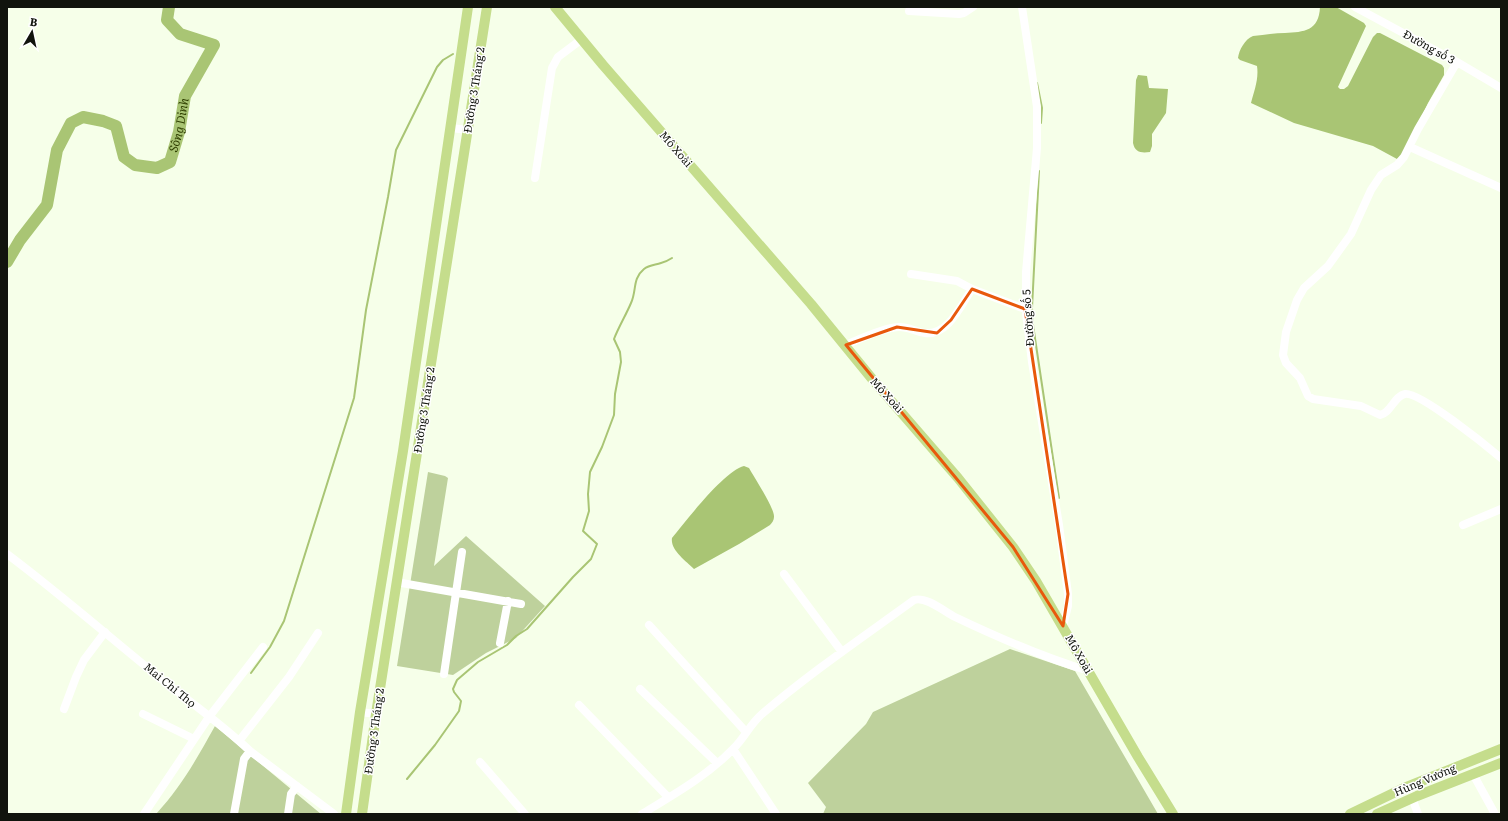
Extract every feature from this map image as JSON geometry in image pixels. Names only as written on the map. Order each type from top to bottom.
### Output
[{"type":"main road","name":"Đường 3 Tháng 2","points":[[346,814],[360,712],[403,451],[468,7]]},
{"type":"main road","name":"Đường 3 Tháng 2","points":[[362,814],[396,582],[487,7]]},
{"type":"main road","name":"Mô Xoài","points":[[556,7],[846,345],[873,380],[958,478],[1013,548],[1036,581],[1138,757],[1173,814]]},
{"type":"main road","name":"Hùng Vương","points":[[1350,814],[1404,788],[1501,748]]},
{"type":"main road","name":"Hùng Vương","points":[[1377,814],[1412,798],[1501,763]]},
{"type":"street","points":[[910,12],[954,14],[964,13],[973,7]]},
{"type":"street","name":"Đường số 5","points":[[1022,7],[1037,107],[1037,148],[1027,252],[1026,309],[1032,362],[1059,524],[1069,599],[1063,626]]},
{"type":"street","name":"Đường số 3","points":[[1355,7],[1368,10],[1501,88]]},
{"type":"street","points":[[535,178],[552,68],[558,57],[582,39]]},
{"type":"street","points":[[1457,62],[1401,161],[1381,175],[1371,190],[1357,223],[1345,244],[1328,266],[1300,293],[1286,332],[1283,350],[1284,360],[1300,378],[1308,396],[1313,399],[1361,406],[1380,415],[1386,413],[1402,395],[1409,394],[1440,411],[1501,458]]},
{"type":"street","points":[[451,128],[468,130]]},
{"type":"street","points":[[1410,147],[1501,188]]},
{"type":"street","points":[[911,274],[957,281],[972,289],[1026,309]]},
{"type":"street","points":[[846,345],[897,327],[927,333],[937,333],[951,320],[972,289]]},
{"type":"street","points":[[403,451],[417,454]]},
{"type":"street","points":[[1463,525],[1501,510]]},
{"type":"street","points":[[444,674],[462,552]]},
{"type":"street","name":"Mai Chí Thọ","points":[[7,554],[169,685],[210,716],[250,751],[334,814]]},
{"type":"street","points":[[784,574],[842,652]]},
{"type":"street","points":[[396,582],[521,604]]},
{"type":"street","points":[[642,814],[717,763],[733,749],[763,713],[814,672],[914,600],[922,599],[953,616],[1006,641],[1047,658],[1089,671]]},
{"type":"street","points":[[500,643],[508,602]]},
{"type":"street","points":[[649,625],[746,732]]},
{"type":"street","points":[[64,709],[76,676],[84,660],[105,632]]},
{"type":"street","points":[[239,741],[289,677],[318,633]]},
{"type":"street","points":[[144,814],[210,716],[263,647]]},
{"type":"street","points":[[640,689],[717,763]]},
{"type":"street","points":[[579,705],[668,797]]},
{"type":"street","points":[[360,712],[376,714]]},
{"type":"street","points":[[143,714],[194,739]]},
{"type":"street","points":[[733,749],[776,814]]},
{"type":"street","points":[[234,814],[244,758],[250,751]]},
{"type":"street","points":[[480,762],[525,814]]},
{"type":"street","points":[[1473,774],[1495,814]]},
{"type":"street","points":[[288,814],[291,794],[297,786]]},
{"type":"street","points":[[1412,798],[1418,814]]},
{"type":"highlighted area","points":[[972,289],[1025,309],[1068,594],[1063,626],[1013,547],[846,345],[897,327],[937,333],[951,320]]},
{"type":"shaded area","points":[[1320,7],[1336,7],[1364,23],[1366,26],[1338,87],[1340,89],[1344,89],[1348,86],[1373,37],[1377,33],[1380,33],[1442,65],[1444,68],[1444,75],[1428,103],[1404,154],[1397,159],[1373,146],[1294,123],[1251,103],[1257,80],[1257,66],[1238,58],[1243,45],[1250,37],[1253,36],[1298,32],[1309,29],[1317,21]]},
{"type":"shaded area","points":[[1138,75],[1147,76],[1149,88],[1168,89],[1166,113],[1152,134],[1152,146],[1150,152],[1137,151],[1133,143],[1136,80]]},
{"type":"shaded area","points":[[744,466],[749,468],[768,500],[774,517],[773,520],[770,525],[694,569],[673,547],[672,538],[716,486],[726,477]]},
{"type":"shaded area","points":[[428,472],[448,478],[434,566],[466,536],[545,606],[516,638],[486,653],[453,675],[397,666]]},
{"type":"shaded area","points":[[1010,649],[1075,671],[1158,814],[823,814],[826,807],[808,783],[866,724],[873,712]]},
{"type":"shaded area","points":[[215,726],[321,814],[156,814],[174,793],[195,761]]},
{"type":"waterway","name":"Sông Dinh","points":[[7,262],[20,240],[47,205],[57,150],[71,123],[83,117],[103,121],[116,126],[124,157],[135,165],[157,168],[170,162],[179,132],[185,96],[214,45],[180,34],[167,20],[169,7]]},
{"type":"waterway","points":[[251,673],[270,647],[284,621],[354,398],[366,310],[396,150],[437,67],[443,60],[453,54]]},
{"type":"waterway","points":[[1037,83],[1042,108],[1041,123]]},
{"type":"waterway","points":[[1039,171],[1032,308],[1033,325],[1059,498]]},
{"type":"waterway","points":[[407,779],[435,745],[459,711],[461,701],[453,689],[457,680],[478,662],[507,645],[516,636],[527,629],[591,559],[597,544],[583,531],[589,511],[588,494],[590,472],[602,447],[614,415],[615,394],[621,362],[620,352],[614,339],[633,298],[636,281],[640,273],[648,267],[672,258]]}]
